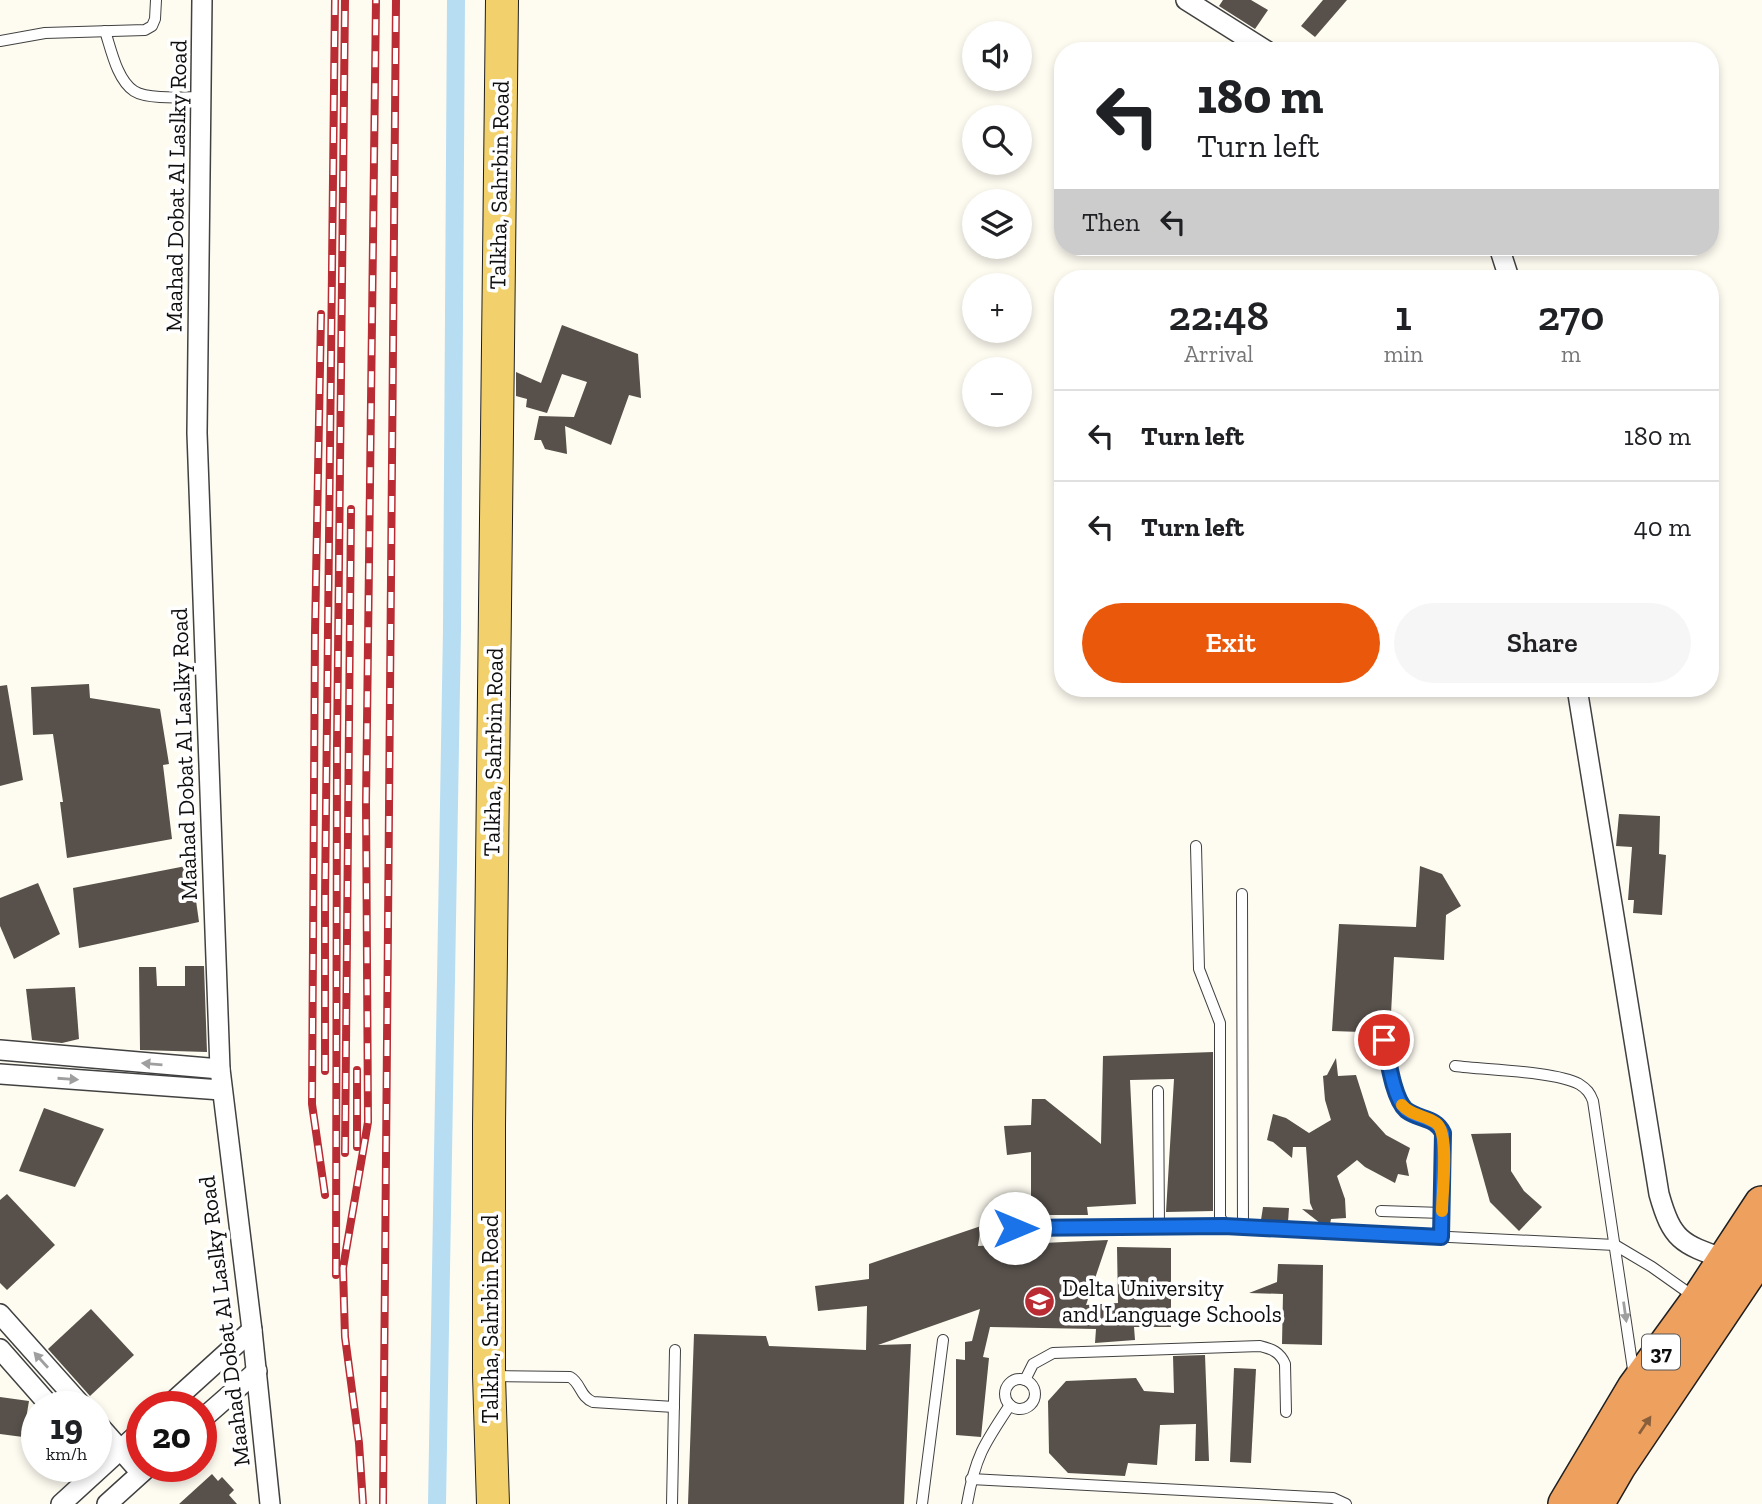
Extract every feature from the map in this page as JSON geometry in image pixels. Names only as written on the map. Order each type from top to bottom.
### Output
[{"type":"highway","name":"37","points":[[1596,1504],[1608,1458],[1635,1388],[1699,1300],[1762,1204]]},
{"type":"highway","name":"37","points":[[1566,1504],[1608,1458],[1762,1252]]},
{"type":"main road","name":"Talkha, Sahrbin Road","points":[[493,1504],[489,1376],[489,1126],[502,0]]},
{"type":"street","name":"Maahad Dobat Al Laslky Road","points":[[202,0],[197,433],[220,1069],[257,1371],[270,1504]]},
{"type":"street","points":[[1186,0],[1253,42]]},
{"type":"street","points":[[1578,697],[1658,1194],[1667,1223],[1679,1240],[1700,1251],[1726,1259]]},
{"type":"street","points":[[0,1056],[220,1069]]},
{"type":"street","points":[[0,1056],[221,1090]]},
{"type":"street","points":[[0,1314],[69,1391]]},
{"type":"street","points":[[185,1391],[252,1330]]},
{"type":"street","points":[[0,1349],[37,1391]]},
{"type":"street","points":[[217,1406],[257,1371]]},
{"type":"street","points":[[112,1439],[126,1453]]},
{"type":"street","points":[[112,1454],[126,1444]]},
{"type":"street","points":[[112,1477],[123,1490]]},
{"type":"street","points":[[61,1504],[81,1482]]},
{"type":"street","points":[[107,1504],[132,1482]]},
{"type":"lane","points":[[0,41],[45,33],[145,30],[152,26],[155,19],[156,0]]},
{"type":"lane","points":[[105,31],[119,71],[135,92],[144,95],[202,97]]},
{"type":"lane","points":[[1196,846],[1199,969],[1220,1023],[1220,1217],[1224,1226]]},
{"type":"lane","points":[[1242,894],[1243,1228]]},
{"type":"lane","points":[[1384,1040],[1400,1102],[1413,1114],[1435,1122],[1443,1133],[1441,1237]]},
{"type":"lane","points":[[1455,1066],[1562,1078],[1582,1086],[1589,1092],[1593,1101],[1635,1388]]},
{"type":"lane","points":[[1158,1091],[1159,1227]]},
{"type":"lane","points":[[1381,1211],[1442,1213]]},
{"type":"lane","points":[[1015,1228],[1224,1226],[1615,1245],[1652,1266],[1699,1300]]},
{"type":"lane","points":[[922,1504],[943,1340]]},
{"type":"lane","points":[[1026,1380],[1032,1364],[1053,1353],[1260,1346],[1274,1350],[1283,1357],[1286,1412]]},
{"type":"lane","points":[[672,1504],[675,1350]]},
{"type":"lane","points":[[489,1376],[570,1377],[584,1396],[593,1402],[674,1407]]},
{"type":"lane","points":[[1015,1380],[1026,1380],[1033,1387],[1034,1397],[1025,1408],[1015,1408],[1005,1396],[1007,1386],[1015,1380]]},
{"type":"lane","points":[[967,1504],[971,1479],[983,1445],[1010,1405]]},
{"type":"lane","points":[[971,1479],[1334,1498],[1346,1504]]},
{"type":"building","points":[[1223,0],[1251,0],[1268,10],[1255,29],[1219,6]]},
{"type":"building","points":[[1323,0],[1347,0],[1315,37],[1301,26]]},
{"type":"building","points":[[562,325],[638,354],[641,398],[629,395],[611,445],[565,426],[567,454],[545,449],[541,440],[534,440],[539,416],[574,417],[587,382],[562,374],[547,413],[526,407],[527,399],[516,396],[516,372],[541,383]]},
{"type":"building","points":[[89,684],[90,698],[160,709],[169,764],[163,765],[172,839],[67,858],[60,802],[63,802],[53,734],[33,735],[31,687]]},
{"type":"building","points":[[7,685],[23,780],[0,786],[0,686]]},
{"type":"building","points":[[1619,814],[1660,816],[1659,854],[1666,855],[1662,915],[1633,913],[1634,900],[1628,900],[1632,847],[1616,846]]},
{"type":"building","points":[[191,865],[199,922],[79,948],[73,888]]},
{"type":"building","points":[[1420,866],[1442,874],[1461,906],[1446,915],[1444,960],[1394,957],[1390,1033],[1332,1031],[1339,924],[1416,927]]},
{"type":"building","points":[[38,883],[60,934],[14,959],[0,926],[0,898]]},
{"type":"building","points":[[185,966],[204,966],[207,1052],[140,1050],[139,967],[156,967],[157,986],[185,986]]},
{"type":"building","points":[[75,987],[79,1039],[62,1043],[32,1040],[26,989]]},
{"type":"building","points":[[1213,1052],[1213,1211],[1166,1212],[1174,1079],[1130,1080],[1136,1204],[1087,1207],[1088,1215],[1031,1215],[1031,1152],[1007,1155],[1004,1126],[1031,1125],[1032,1099],[1045,1099],[1101,1144],[1103,1056]]},
{"type":"building","points":[[1336,1058],[1338,1076],[1356,1075],[1369,1116],[1386,1135],[1410,1148],[1406,1161],[1409,1176],[1398,1174],[1395,1183],[1357,1160],[1337,1176],[1345,1199],[1346,1218],[1331,1219],[1330,1224],[1320,1223],[1302,1209],[1313,1210],[1310,1203],[1306,1147],[1293,1147],[1292,1158],[1267,1140],[1273,1114],[1286,1118],[1309,1133],[1331,1120],[1325,1100],[1323,1076],[1327,1075]]},
{"type":"building","points":[[44,1108],[104,1129],[75,1187],[19,1171]]},
{"type":"building","points":[[1511,1133],[1511,1171],[1524,1191],[1542,1207],[1519,1231],[1490,1202],[1471,1134]]},
{"type":"building","points":[[7,1194],[55,1245],[7,1290],[0,1283],[0,1200]]},
{"type":"building","points":[[1263,1207],[1289,1208],[1288,1222],[1261,1220]]},
{"type":"building","points":[[981,1226],[978,1246],[1108,1240],[1086,1305],[1118,1303],[1117,1247],[1171,1248],[1171,1327],[1134,1327],[1135,1340],[1095,1343],[1096,1329],[990,1327],[983,1357],[989,1358],[981,1437],[956,1435],[956,1359],[965,1360],[965,1342],[972,1341],[980,1309],[878,1345],[911,1344],[904,1504],[688,1504],[694,1334],[766,1336],[769,1346],[866,1350],[867,1306],[818,1311],[815,1286],[869,1279],[869,1264]]},
{"type":"building","points":[[1278,1264],[1323,1265],[1322,1345],[1282,1344],[1283,1294],[1249,1293],[1277,1282]]},
{"type":"building","points":[[91,1309],[134,1355],[95,1391],[86,1391],[48,1349]]},
{"type":"building","points":[[1205,1355],[1209,1461],[1195,1461],[1196,1424],[1160,1425],[1157,1465],[1128,1463],[1125,1476],[1068,1473],[1049,1453],[1048,1401],[1066,1381],[1136,1378],[1144,1391],[1174,1393],[1173,1356]]},
{"type":"building","points":[[1234,1368],[1256,1369],[1251,1463],[1230,1462]]},
{"type":"building","points":[[0,1397],[21,1400],[21,1437],[0,1434]]},
{"type":"building","points":[[222,1477],[234,1490],[229,1495],[237,1504],[179,1504],[203,1482],[217,1482]]},
{"type":"waterway","points":[[437,1504],[452,629],[456,0]]},
{"type":"railway","points":[[325,1071],[335,0]]},
{"type":"railway","points":[[336,1275],[337,748],[345,0]]},
{"type":"railway","points":[[363,1504],[359,1443],[345,1337],[343,1268],[368,1122],[366,804],[376,0]]},
{"type":"railway","points":[[383,1504],[396,0]]},
{"type":"railway","points":[[321,314],[315,633],[312,1104],[325,1195]]},
{"type":"railway","points":[[345,1153],[351,509]]},
{"type":"railway","points":[[357,1070],[357,1147]]},
{"type":"slow traffic","points":[[1402,1105],[1413,1114],[1435,1122],[1443,1133],[1442,1211]]},
{"type":"place","name":"Delta University and Language Schools","points":[[1039,1301]]},
{"type":"route","points":[[1015,1228],[1224,1226],[1441,1237],[1443,1133],[1435,1122],[1413,1114],[1400,1102],[1384,1040]]}]
